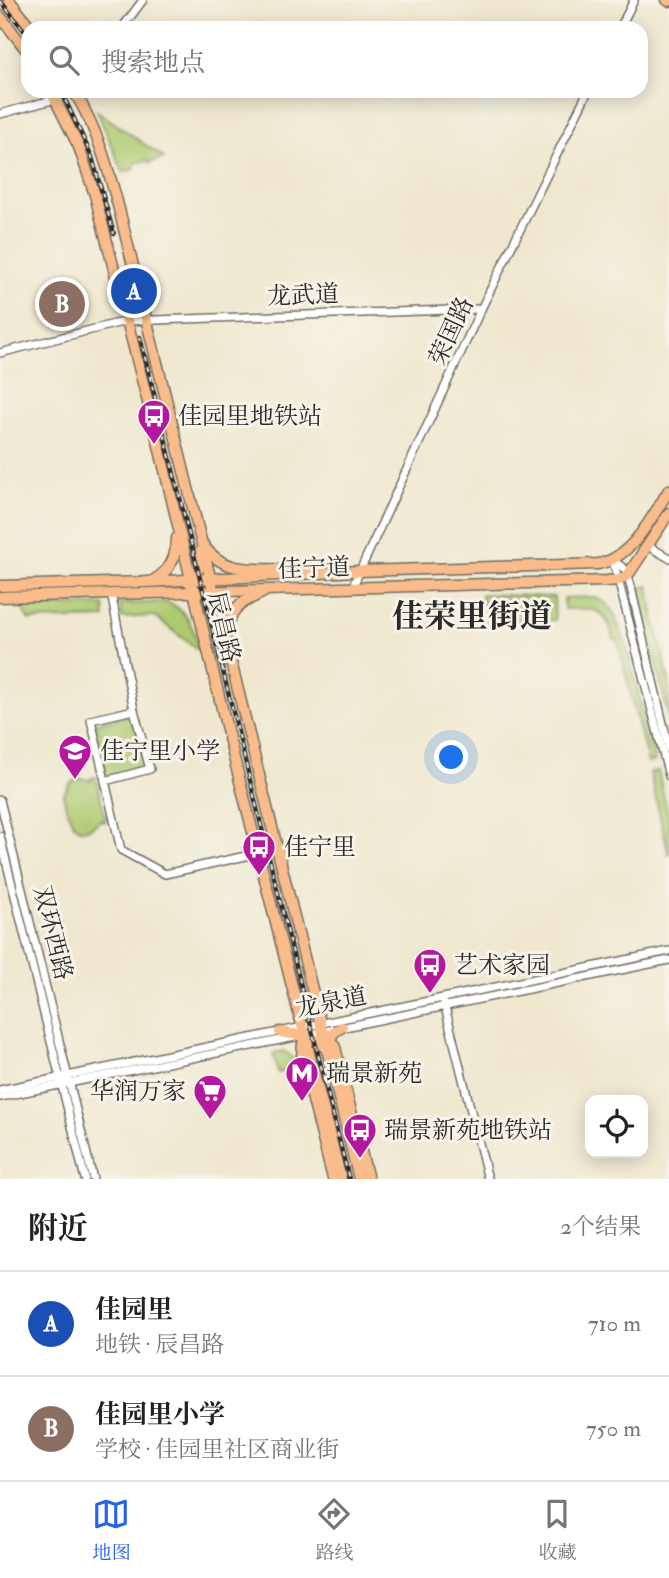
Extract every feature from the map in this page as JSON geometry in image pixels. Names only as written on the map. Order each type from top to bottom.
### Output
[{"type":"main road","points":[[9,0],[26,21]]},
{"type":"main road","points":[[0,16],[21,43]]},
{"type":"main road","name":"辰昌路","points":[[54,98],[79,147],[88,173],[159,446],[341,1179]]},
{"type":"main road","name":"辰昌路","points":[[78,98],[103,153],[148,319],[199,537],[359,1179]]},
{"type":"main road","points":[[613,560],[631,544],[669,490]]},
{"type":"main road","points":[[623,577],[648,546],[669,513]]},
{"type":"main road","points":[[146,582],[162,575],[172,564],[178,528]]},
{"type":"main road","points":[[199,537],[215,559],[227,565],[245,569],[302,569],[328,573]]},
{"type":"main road","points":[[155,592],[178,588],[191,580],[199,566],[199,537]]},
{"type":"main road","name":"佳宁道","points":[[0,586],[598,564],[613,560]]},
{"type":"main road","name":"佳宁道","points":[[0,597],[352,588],[623,577]]},
{"type":"main road","points":[[224,638],[233,609],[268,590]]},
{"type":"main road","points":[[280,1032],[323,1033],[341,1023]]},
{"type":"main road","points":[[303,1031],[302,1057],[333,1179]]},
{"type":"main road","points":[[323,1033],[337,1055],[368,1179]]},
{"type":"street","points":[[127,21],[143,0]]},
{"type":"street","points":[[624,21],[634,0]]},
{"type":"street","points":[[0,114],[45,98]]},
{"type":"street","name":"荣国路","points":[[352,588],[481,310],[584,98]]},
{"type":"street","name":"龙武道","points":[[0,353],[126,321],[148,319],[481,310]]},
{"type":"street","points":[[648,546],[669,558]]},
{"type":"street","points":[[613,560],[623,577],[669,749]]},
{"type":"street","points":[[509,566],[509,582]]},
{"type":"street","points":[[623,577],[669,776]]},
{"type":"street","points":[[105,782],[150,769],[134,710],[111,593]]},
{"type":"street","points":[[134,710],[91,720],[121,849],[165,874],[259,853]]},
{"type":"street","name":"双环西路","points":[[0,800],[65,1080]]},
{"type":"street","name":"双环西路","points":[[0,835],[65,1080]]},
{"type":"street","name":"龙泉道","points":[[444,1002],[669,951]]},
{"type":"street","name":"龙泉道","points":[[0,1090],[65,1080],[303,1031],[323,1033],[341,1023],[669,960]]},
{"type":"street","points":[[444,1002],[488,1179]]},
{"type":"street","name":"龙泉道","points":[[0,1097],[280,1032]]},
{"type":"street","points":[[309,1056],[323,1033]]},
{"type":"street","points":[[65,1080],[85,1179]]},
{"type":"street","points":[[65,1080],[93,1179]]},
{"type":"green space","points":[[97,111],[164,158],[149,163],[148,160],[134,163],[135,169],[123,172]]},
{"type":"green space","points":[[649,586],[669,681],[669,719],[642,601],[641,587]]},
{"type":"green space","points":[[481,594],[554,597],[555,620],[487,621],[486,604],[481,604]]},
{"type":"green space","points":[[595,597],[606,603],[613,612],[626,645],[655,761],[648,763],[617,639],[614,639],[607,620],[592,610],[564,609],[564,598]]},
{"type":"green space","points":[[167,602],[186,616],[201,652],[154,616],[122,618],[120,604]]},
{"type":"green space","points":[[104,605],[105,618],[29,620],[21,607]]},
{"type":"green space","points":[[132,714],[146,766],[107,777],[95,723]]},
{"type":"green space","points":[[658,771],[669,819],[669,856],[650,773]]},
{"type":"green space","points":[[96,777],[106,821],[102,822],[101,819],[92,827],[79,829],[71,819],[63,795],[71,782],[82,778],[91,781],[91,778]]},
{"type":"green space","points":[[284,1051],[292,1057],[295,1069],[278,1073],[273,1053]]},
{"type":"railway","points":[[0,1],[21,26]]},
{"type":"railway","points":[[64,98],[92,157],[114,234]]},
{"type":"railway","points":[[140,337],[349,1179]]},
{"type":"place","name":"佳园里","points":[[134,291]]},
{"type":"place","name":"佳园里小学","points":[[62,304]]},
{"type":"place","name":"佳园里地铁站","points":[[154,446]]},
{"type":"place","name":"佳宁里小学","points":[[75,781]]},
{"type":"place","name":"佳宁里","points":[[259,877]]},
{"type":"place","name":"艺术家园","points":[[430,995]]},
{"type":"place","name":"瑞景新苑","points":[[302,1103]]},
{"type":"place","name":"华润万家","points":[[210,1121]]},
{"type":"place","name":"瑞景新苑地铁站","points":[[360,1160]]},
{"type":"district","name":"佳荣里街道","points":[[472,616]]}]
